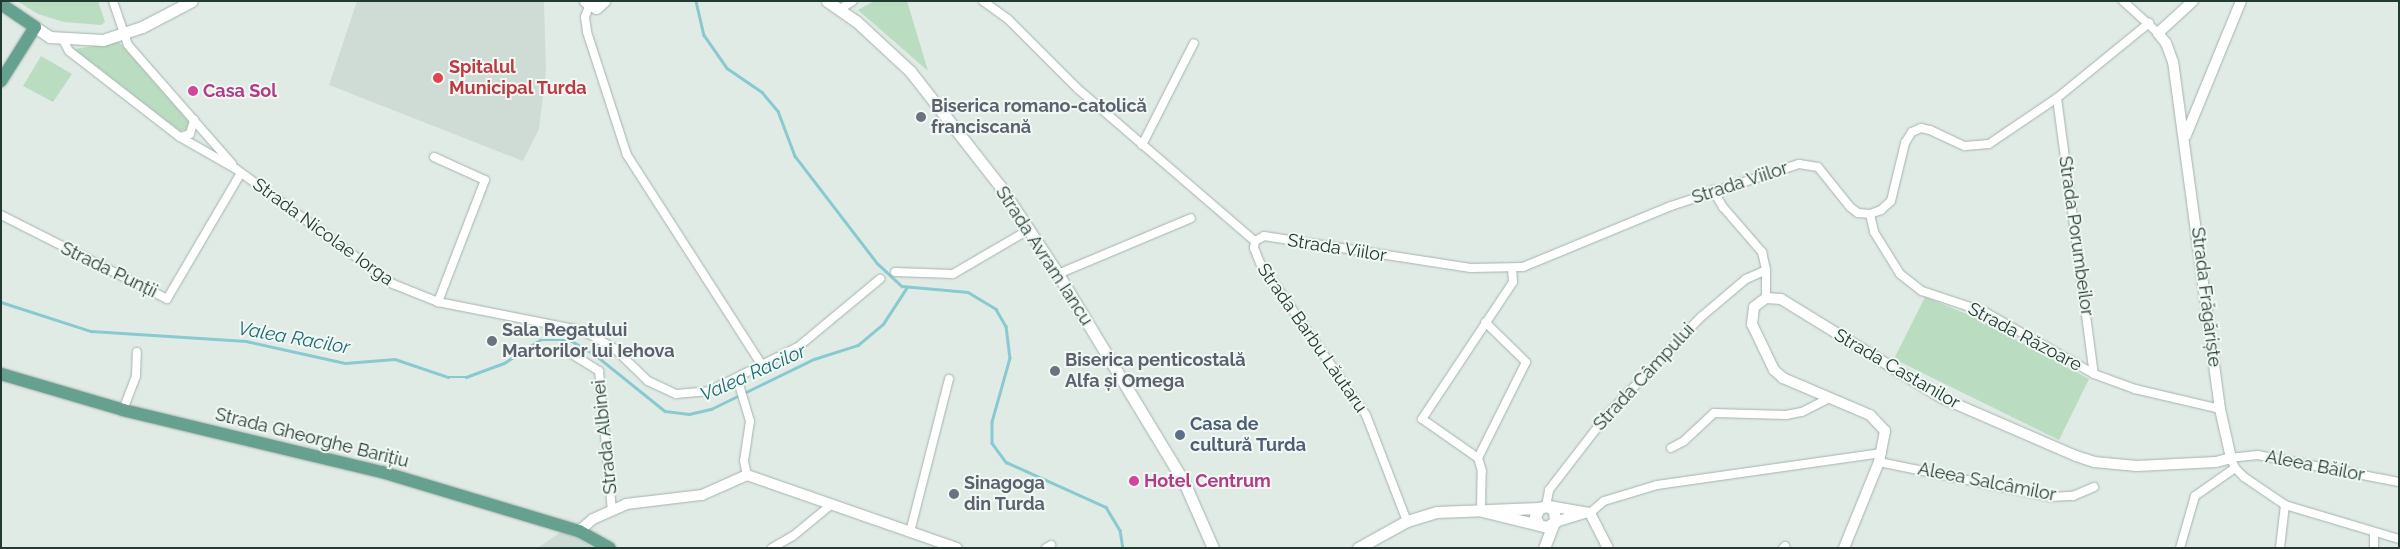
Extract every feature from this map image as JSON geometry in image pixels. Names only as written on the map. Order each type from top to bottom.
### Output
[{"type":"main road","points":[[1,4],[50,37],[103,40],[122,35],[192,1]]},
{"type":"main road","name":"Strada Avram Iancu","points":[[827,1],[842,5],[924,86],[1030,229],[1184,482],[1213,548]]},
{"type":"main road","points":[[587,4],[596,8],[607,2]]},
{"type":"main road","points":[[1,81],[35,27]]},
{"type":"main road","name":"Strada Gheorghe Barițiu","points":[[1,374],[122,410],[382,472],[579,531],[610,548]]},
{"type":"main road","points":[[1358,548],[1407,521],[1448,511],[1545,507],[1556,513],[1544,548]]},
{"type":"main road","points":[[1538,523],[1536,514],[1545,507]]},
{"type":"main road","points":[[1481,510],[1500,518],[1538,523],[1543,527],[1554,523]]},
{"type":"street","points":[[112,1],[122,35]]},
{"type":"street","points":[[842,5],[854,1]]},
{"type":"street","name":"Strada Barbu Lăutaru","points":[[983,1],[1008,19],[1078,89],[1255,241],[1255,254],[1265,271],[1366,415],[1407,521]]},
{"type":"street","points":[[2123,1],[2158,33],[2193,1]]},
{"type":"street","name":"Strada Frăgăriște","points":[[2185,136],[2241,1]]},
{"type":"street","points":[[587,4],[584,17],[587,32],[627,155],[762,365]]},
{"type":"street","points":[[1870,214],[1881,210],[1891,200],[1905,143],[1912,132],[1921,128],[1930,130],[1965,146],[1984,146],[2003,137],[2057,98],[2149,24]]},
{"type":"street","name":"Strada Frăgăriște","points":[[2158,33],[2166,43],[2173,62],[2185,136],[2220,409],[2231,458]]},
{"type":"street","name":"Strada Nicolae Iorga","points":[[122,35],[239,171]]},
{"type":"street","name":"Strada Nicolae Iorga","points":[[62,38],[69,51],[180,137],[239,171],[376,274],[438,302],[584,331],[615,350],[648,382],[676,394],[690,395],[709,391],[798,347],[880,279]]},
{"type":"street","points":[[1142,145],[1194,43]]},
{"type":"street","name":"Strada Porumbeilor","points":[[2057,98],[2094,374]]},
{"type":"street","points":[[180,137],[190,134],[194,120]]},
{"type":"street","points":[[434,156],[485,180],[438,302]]},
{"type":"street","name":"Strada Viilor","points":[[1255,241],[1264,236],[1471,268],[1512,268],[1539,262],[1714,190],[1787,166],[1808,164],[1818,167],[1831,180],[1850,207],[1858,213],[1870,214]]},
{"type":"street","name":"Strada Punții","points":[[1,215],[167,299],[239,171]]},
{"type":"street","points":[[1714,190],[1723,207],[1756,243],[1766,270],[1766,298],[1754,307],[1752,324],[1767,360],[1783,378],[1870,415],[1882,424],[1885,440],[1880,457],[1844,548]]},
{"type":"street","name":"Strada Răzoare","points":[[1870,214],[1874,232],[1900,274],[1910,284],[1985,312],[2094,374],[2134,389],[2220,409]]},
{"type":"street","points":[[1058,274],[1191,218]]},
{"type":"street","points":[[895,272],[953,274],[1030,229]]},
{"type":"street","points":[[1481,510],[1482,471],[1478,458],[1422,420],[1484,322],[1512,282],[1512,268]]},
{"type":"street","name":"Strada Câmpului","points":[[1545,507],[1549,490],[1607,415],[1701,317],[1746,279],[1766,270]]},
{"type":"street","name":"Strada Castanilor","points":[[1766,298],[1781,299],[1942,398],[2076,456],[2094,462],[2138,466],[2216,462],[2231,458]]},
{"type":"street","points":[[1478,458],[1526,362],[1484,322]]},
{"type":"street","name":"Strada Albinei","points":[[567,351],[599,371],[612,510]]},
{"type":"street","points":[[122,410],[136,376],[137,352]]},
{"type":"street","points":[[736,378],[750,421],[744,461],[747,475]]},
{"type":"street","points":[[910,532],[949,379]]},
{"type":"street","points":[[1671,448],[1684,441],[1714,413],[1786,415],[1802,412],[1830,398]]},
{"type":"street","name":"Aleea Băilor","points":[[2231,458],[2258,455],[2399,482]]},
{"type":"street","name":"Aleea Salcâmilor","points":[[1590,513],[1604,501],[1657,485],[1880,457],[2051,497],[2073,496],[2094,487]]},
{"type":"street","points":[[2231,458],[2235,468],[2285,504],[2374,533],[2399,539]]},
{"type":"street","points":[[2180,548],[2195,496],[2201,489],[2235,468]]},
{"type":"street","points":[[579,531],[593,518],[612,510],[633,503],[702,495],[747,475],[957,548]]},
{"type":"street","points":[[772,548],[793,536],[832,504]]},
{"type":"street","points":[[2280,548],[2285,504]]},
{"type":"street","points":[[1545,507],[1590,513]]},
{"type":"street","points":[[1554,523],[1576,514],[1590,513]]},
{"type":"street","points":[[1590,513],[1608,548]]},
{"type":"street","points":[[2374,533],[2374,548]]},
{"type":"shaded area","name":"Spitalul Municipal Turda","points":[[357,1],[544,1],[546,71],[539,129],[523,161],[329,85]]},
{"type":"shaded area","points":[[565,529],[593,548],[538,548]]},
{"type":"green space","points":[[17,1],[98,1],[105,22],[101,25],[64,22],[38,14]]},
{"type":"green space","points":[[874,1],[907,1],[928,71],[858,10]]},
{"type":"green space","points":[[119,42],[189,122],[187,129],[180,131],[74,49]]},
{"type":"green space","points":[[41,56],[72,74],[53,102],[23,86]]},
{"type":"green space","points":[[1925,297],[1974,317],[2089,379],[2059,440],[1894,359]]},
{"type":"waterway","name":"Valea Racilor","points":[[696,1],[704,35],[727,68],[762,92],[778,111],[795,156],[877,263],[902,286],[968,292],[996,309],[1006,326],[1010,358],[992,422],[992,443],[1006,462],[1106,507],[1120,530],[1123,548]]},
{"type":"waterway","name":"Valea Racilor","points":[[1,302],[91,331],[246,341],[345,363],[395,359],[448,377],[466,377],[504,363],[540,340],[570,340],[594,354],[665,411],[689,414],[711,409],[814,359],[858,345],[883,324],[907,287]]},
{"type":"place","name":"Spitalul Municipal Turda","points":[[438,78]]},
{"type":"place","name":"Casa Sol","points":[[193,91]]},
{"type":"place","name":"Biserica romano-catolică franciscană","points":[[921,117]]},
{"type":"place","name":"Sala Regatului Martorilor lui Iehova","points":[[492,341]]},
{"type":"place","name":"Biserica penticostală Alfa și Omega","points":[[1055,371]]},
{"type":"place","name":"Casa de cultură Turda","points":[[1180,435]]},
{"type":"place","name":"Hotel Centrum","points":[[1134,481]]},
{"type":"place","name":"Sinagoga din Turda","points":[[954,494]]}]
